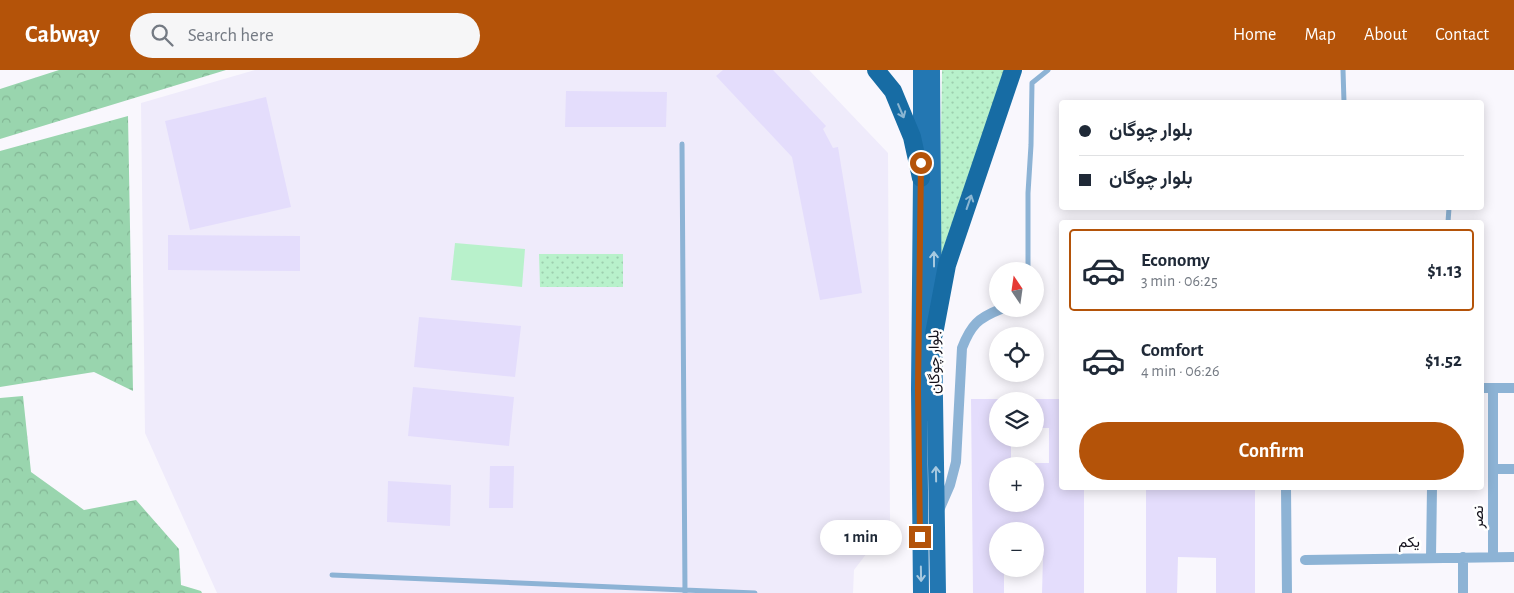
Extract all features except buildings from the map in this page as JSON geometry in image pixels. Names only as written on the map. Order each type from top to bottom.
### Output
[{"type":"highway","points":[[876,70],[893,92],[912,137],[922,178]]},
{"type":"highway","points":[[934,334],[947,265],[1013,70]]},
{"type":"main road","name":"بلوار چوگان","points":[[921,70],[922,178],[918,389],[921,593]]},
{"type":"main road","name":"بلوار چوگان","points":[[932,70],[938,593]]},
{"type":"street","points":[[936,516],[950,485],[956,462],[962,348],[969,331],[980,318],[989,314]]},
{"type":"street","points":[[1484,388],[1514,388]]},
{"type":"street","name":"نصر","points":[[1493,388],[1493,557]]},
{"type":"street","points":[[1493,469],[1514,469]]},
{"type":"street","points":[[1286,490],[1287,593]]},
{"type":"street","points":[[1431,557],[1432,490]]},
{"type":"street","name":"یکم","points":[[1305,560],[1514,556]]},
{"type":"street","points":[[1463,557],[1463,593]]},
{"type":"lane","points":[[1028,262],[1028,193],[1032,145],[1032,83],[1048,70]]},
{"type":"lane","points":[[1343,70],[1344,100]]},
{"type":"lane","points":[[682,144],[685,591]]},
{"type":"lane","points":[[332,575],[755,593]]},
{"type":"shaded area","points":[[255,70],[809,70],[888,153],[890,523],[854,570],[853,593],[217,593],[145,433],[141,103]]},
{"type":"green space","points":[[59,70],[226,70],[0,139],[0,89]]},
{"type":"green space","points":[[942,70],[1004,70],[963,199],[939,258]]},
{"type":"green space","points":[[128,116],[133,391],[94,372],[0,387],[0,151]]},
{"type":"green space","points":[[455,243],[525,249],[522,287],[451,280]]},
{"type":"green space","points":[[539,254],[623,254],[623,287],[540,287]]},
{"type":"green space","points":[[23,396],[31,472],[84,510],[136,500],[179,549],[181,585],[201,591],[202,593],[0,593],[0,398]]},
{"type":"route","points":[[920,537],[918,389],[921,163]]}]
